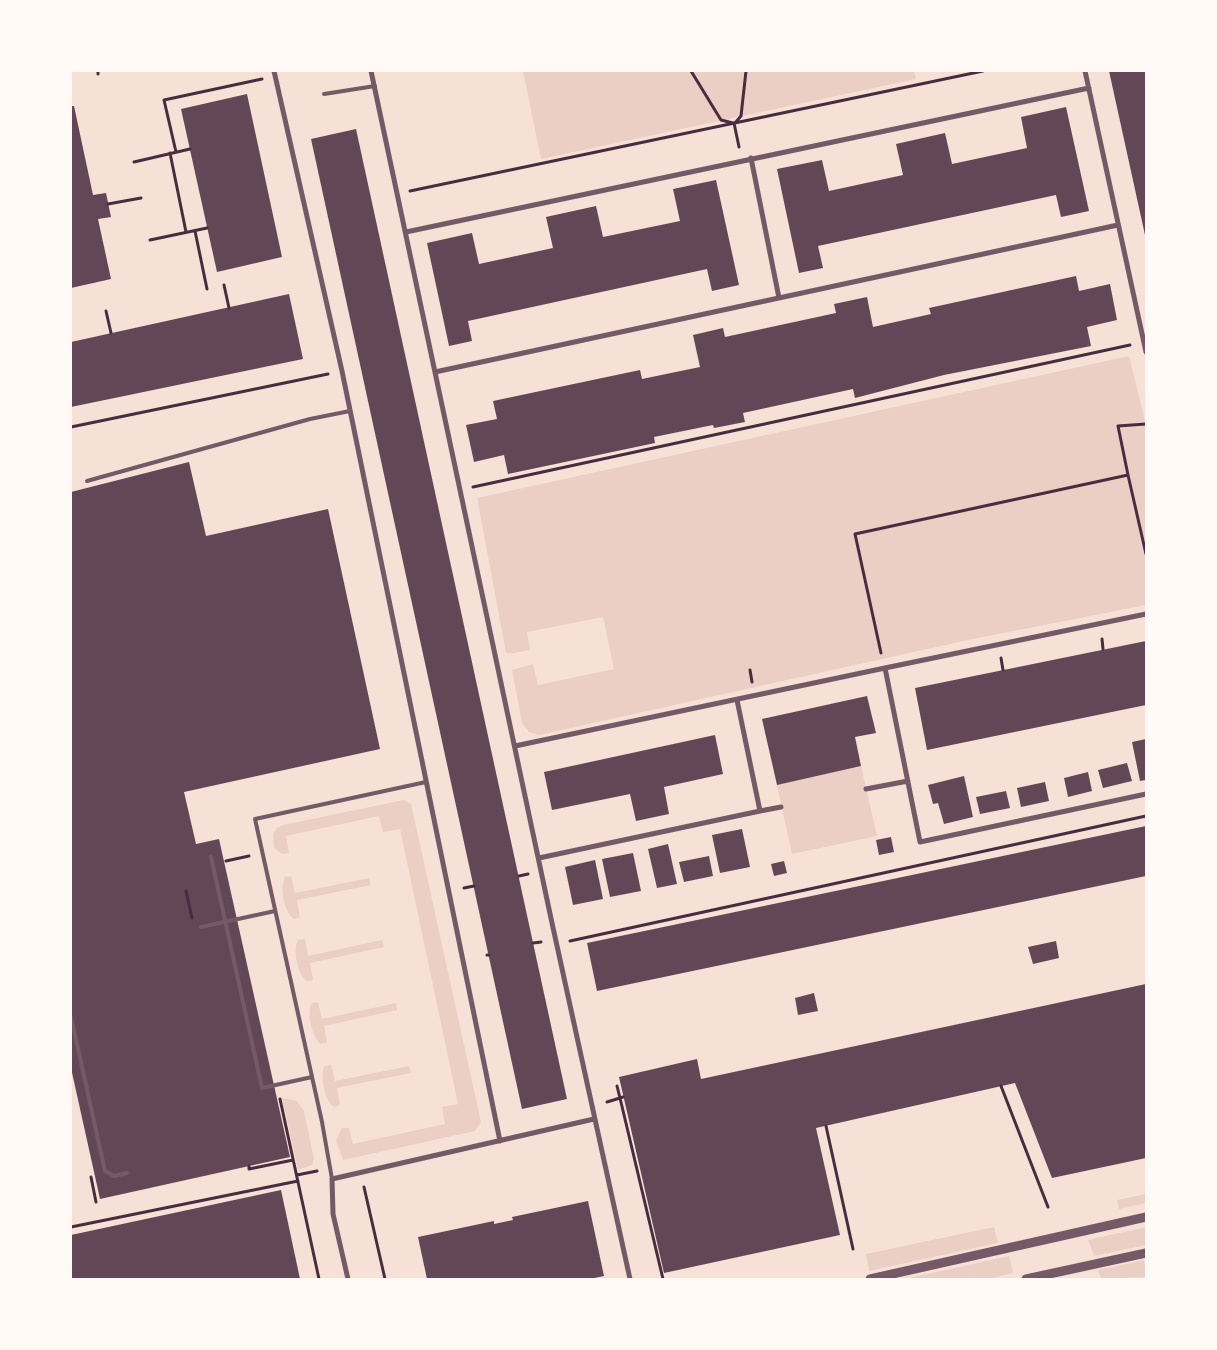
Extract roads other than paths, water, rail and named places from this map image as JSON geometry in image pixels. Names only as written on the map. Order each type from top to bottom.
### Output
[{"type":"street","points":[[274,71],[342,371],[500,1141]]},
{"type":"street","points":[[371,71],[594,1119],[630,1279]]},
{"type":"street","points":[[1085,71],[1146,352]]},
{"type":"street","points":[[406,232],[1089,88]]},
{"type":"street","points":[[751,158],[779,298]]},
{"type":"street","points":[[435,372],[1118,225]]},
{"type":"street","points":[[515,746],[1146,614]]},
{"type":"street","points":[[885,668],[920,842],[1146,794]]},
{"type":"street","points":[[738,700],[760,811]]},
{"type":"street","points":[[866,789],[908,781]]},
{"type":"street","points":[[539,858],[781,807]]},
{"type":"street","points":[[348,1279],[333,1214],[332,1179],[594,1119]]},
{"type":"street","points":[[870,1279],[1146,1217]]},
{"type":"street","points":[[1026,1279],[1146,1253]]},
{"type":"lane","points":[[324,94],[375,86]]},
{"type":"lane","points":[[87,481],[310,419],[350,411]]},
{"type":"lane","points":[[332,1179],[312,1077],[255,819],[426,782]]},
{"type":"lane","points":[[211,857],[262,1088],[312,1077]]},
{"type":"lane","points":[[200,927],[275,911]]},
{"type":"lane","points":[[71,1017],[105,1171],[114,1176],[127,1172]]}]
